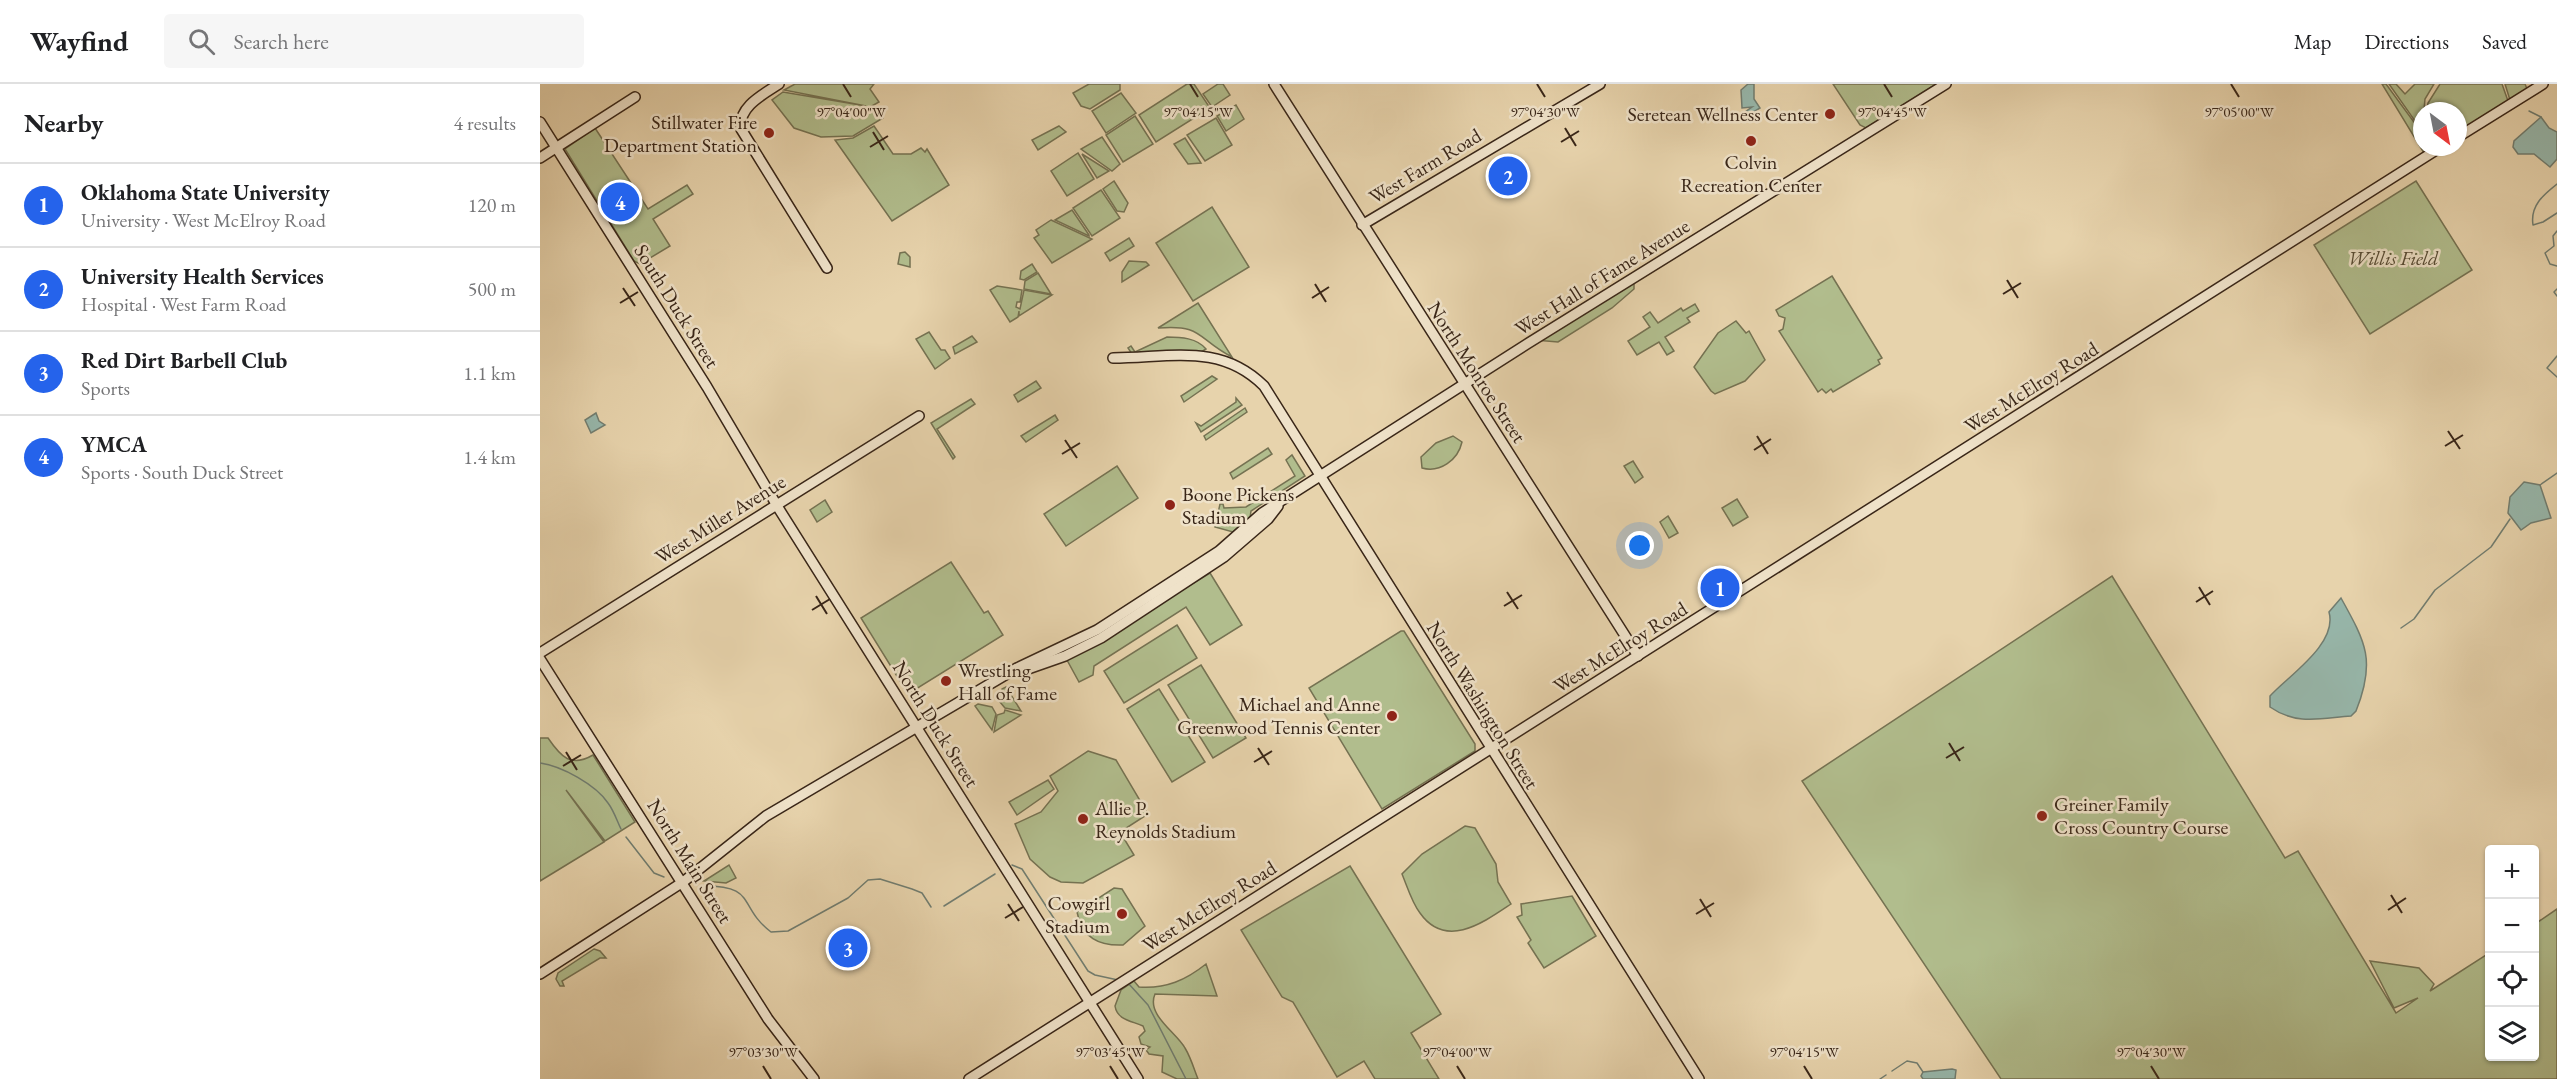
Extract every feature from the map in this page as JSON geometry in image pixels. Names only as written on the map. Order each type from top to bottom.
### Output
[{"type":"main road","points":[[760,99],[779,84]]},
{"type":"main road","points":[[788,84],[746,108],[740,120],[745,138],[827,268]]},
{"type":"main road","name":"North Monroe Street","points":[[1274,84],[1638,656]]},
{"type":"main road","name":"West Farm Road","points":[[1362,225],[1600,84]]},
{"type":"main road","name":"West Hall of Fame Avenue","points":[[540,974],[683,882],[766,816],[918,729],[1003,676],[1065,656],[1101,638],[1224,557],[1268,519],[1279,505],[1320,477],[1464,384],[1946,84]]},
{"type":"main road","points":[[2467,131],[2542,84]]},
{"type":"main road","points":[[540,158],[634,97]]},
{"type":"main road","name":"South Duck Street","points":[[540,122],[707,387]]},
{"type":"main road","name":"West McElroy Road","points":[[969,1079],[2427,156]]},
{"type":"main road","name":"North Washington Street","points":[[1113,358],[1209,355],[1228,361],[1252,374],[1264,386],[1699,1079]]},
{"type":"main road","name":"North Duck Street","points":[[707,387],[777,505],[1138,1079]]},
{"type":"main road","name":"West Miller Avenue","points":[[540,653],[919,416]]},
{"type":"main road","name":"North Main Street","points":[[540,659],[768,1019],[814,1079]]},
{"type":"green space","points":[[795,84],[874,84],[870,89],[879,102],[870,107],[878,109],[883,118],[853,136],[821,137],[794,128],[772,100],[783,92],[866,106],[784,90]]},
{"type":"green space","points":[[1089,84],[1120,84],[1120,90],[1090,109],[1081,106],[1073,93]]},
{"type":"green space","points":[[1187,84],[1194,84],[1210,108],[1156,142],[1139,115]]},
{"type":"green space","points":[[1218,84],[1223,84],[1230,95],[1212,107],[1203,94]]},
{"type":"green space","points":[[1833,84],[1936,84],[1866,128],[1860,125]]},
{"type":"green space","points":[[2382,84],[2386,84],[2413,121],[2413,135]]},
{"type":"green space","points":[[2389,84],[2396,84],[2405,94],[2415,84],[2434,84],[2425,102],[2413,102],[2413,118]]},
{"type":"green space","points":[[2440,84],[2502,84],[2508,101],[2467,126],[2467,102],[2429,102]]},
{"type":"green space","points":[[2505,84],[2525,84],[2527,89],[2510,100]]},
{"type":"green space","points":[[1121,93],[1136,113],[1106,133],[1092,111]]},
{"type":"green space","points":[[1236,105],[1244,119],[1226,131],[1217,116]]},
{"type":"green space","points":[[1135,116],[1153,144],[1123,162],[1106,135]]},
{"type":"green space","points":[[1216,118],[1232,145],[1205,161],[1187,135]]},
{"type":"green space","points":[[874,126],[893,154],[911,154],[921,148],[925,152],[927,149],[949,185],[892,221],[835,140],[853,138]]},
{"type":"green space","points":[[1059,126],[1066,132],[1038,150],[1032,140]]},
{"type":"green space","points":[[595,128],[648,209],[687,185],[693,194],[653,219],[670,246],[640,264],[634,261],[565,149]]},
{"type":"green space","points":[[1102,137],[1120,164],[1112,171],[1081,149]]},
{"type":"green space","points":[[1185,138],[1201,163],[1188,164],[1174,144]]},
{"type":"green space","points":[[1078,153],[1094,179],[1067,196],[1051,171]]},
{"type":"green space","points":[[1082,154],[1109,171],[1097,178]]},
{"type":"green space","points":[[1114,181],[1128,203],[1124,212],[1117,211],[1103,189]]},
{"type":"green space","name":"Willis Field","points":[[2416,181],[2472,270],[2370,334],[2314,245]]},
{"type":"green space","points":[[1101,190],[1120,218],[1092,236],[1073,208]]},
{"type":"green space","points":[[1212,207],[1249,267],[1193,301],[1156,243]]},
{"type":"green space","points":[[1072,210],[1089,235],[1089,236],[1055,220]]},
{"type":"green space","points":[[1051,220],[1092,239],[1052,263],[1034,238],[1039,235],[1036,230]]},
{"type":"green space","points":[[1129,238],[1134,246],[1110,261],[1105,253]]},
{"type":"green space","points":[[905,252],[910,257],[910,267],[898,264],[900,253]]},
{"type":"green space","points":[[1129,261],[1146,262],[1149,265],[1122,282],[1122,272]]},
{"type":"green space","points":[[1032,264],[1037,272],[1024,280],[1020,279],[1021,271]]},
{"type":"green space","points":[[1038,273],[1051,294],[1024,289],[1025,281]]},
{"type":"green space","points":[[1832,276],[1882,358],[1878,360],[1880,364],[1833,392],[1831,389],[1826,393],[1822,389],[1818,392],[1779,331],[1783,329],[1785,318],[1779,316],[1776,310]]},
{"type":"green space","points":[[1634,278],[1634,289],[1612,308],[1558,342],[1534,340]]},
{"type":"green space","points":[[997,286],[1022,290],[1020,302],[1017,302],[1016,307],[1020,309],[1024,290],[1052,295],[1019,316],[1019,311],[1018,317],[1010,322],[990,290]]},
{"type":"green space","points":[[1198,303],[1232,357],[1192,331],[1173,327],[1158,328]]},
{"type":"green space","points":[[1695,304],[1699,311],[1687,318],[1690,322],[1665,337],[1674,351],[1667,355],[1659,342],[1637,355],[1628,341],[1650,327],[1643,317],[1650,312],[1658,323],[1681,308],[1683,311]]},
{"type":"green space","points":[[1736,321],[1746,333],[1749,331],[1765,360],[1745,381],[1715,394],[1694,367],[1718,333]]},
{"type":"green space","points":[[929,332],[941,350],[945,350],[950,358],[935,369],[916,339]]},
{"type":"green space","points":[[972,336],[977,342],[955,354],[953,347]]},
{"type":"green space","points":[[1167,337],[1193,340],[1206,349],[1201,352],[1132,354],[1128,348],[1131,346],[1135,352]]},
{"type":"green space","points":[[1212,376],[1217,379],[1184,402],[1181,396]]},
{"type":"green space","points":[[1036,381],[1041,388],[1018,402],[1014,395]]},
{"type":"green space","points":[[1236,398],[1242,405],[1201,432],[1196,423],[1201,426],[1236,402]]},
{"type":"green space","points":[[971,399],[975,404],[937,429],[955,457],[953,459],[931,423]]},
{"type":"green space","points":[[1245,408],[1247,412],[1206,440],[1204,436]]},
{"type":"green space","points":[[1055,415],[1058,420],[1026,442],[1021,436]]},
{"type":"green space","points":[[1453,436],[1462,442],[1457,454],[1442,467],[1422,468],[1421,457],[1436,443]]},
{"type":"green space","points":[[1268,448],[1272,454],[1233,479],[1230,473]]},
{"type":"green space","points":[[1292,455],[1305,476],[1251,511],[1250,518],[1233,532],[1215,527],[1220,504],[1223,504],[1224,508],[1246,507],[1295,476],[1286,460]]},
{"type":"green space","points":[[1633,461],[1643,477],[1635,483],[1624,466]]},
{"type":"green space","points":[[1117,466],[1138,498],[1066,546],[1044,514]]},
{"type":"green space","points":[[1737,499],[1748,517],[1733,526],[1722,508]]},
{"type":"green space","points":[[825,500],[832,512],[817,522],[810,510]]},
{"type":"green space","points":[[1668,516],[1678,533],[1669,538],[1660,522]]},
{"type":"green space","points":[[951,562],[984,613],[988,611],[1003,635],[908,694],[861,618]]},
{"type":"green space","points":[[1210,573],[1242,625],[1210,645],[1186,607],[1094,666],[1093,675],[1079,682],[1067,660]]},
{"type":"green space","name":"Greiner Family Cross Country Course","points":[[2112,576],[2285,858],[2298,851],[2396,1013],[2418,998],[2394,1008],[2370,961],[2419,968],[2434,984],[2430,991],[2485,956],[2485,1061],[2539,1061],[2539,921],[2557,909],[2557,1079],[2001,1079],[1802,781]]},
{"type":"green space","points":[[1177,625],[1197,658],[1124,703],[1104,671]]},
{"type":"green space","name":"Michael and Anne Greenwood Tennis Center","points":[[1404,631],[1475,744],[1475,751],[1382,809],[1309,688]]},
{"type":"green space","points":[[1201,665],[1246,738],[1213,758],[1168,685]]},
{"type":"green space","points":[[1006,687],[1021,711],[1005,708],[1000,702],[1002,689]]},
{"type":"green space","points":[[1159,689],[1205,762],[1172,782],[1127,709]]},
{"type":"green space","points":[[978,704],[992,707],[996,714],[992,730],[975,706]]},
{"type":"green space","points":[[1005,710],[1021,715],[994,732],[997,715],[1004,713]]},
{"type":"green space","points":[[540,738],[548,738],[562,755],[573,760],[585,759],[593,755],[635,822],[605,841],[566,790],[604,842],[540,881]]},
{"type":"green space","name":"Allie P. Reynolds Stadium","points":[[1088,751],[1116,760],[1148,814],[1120,832],[1134,855],[1083,883],[1061,882],[1050,877],[1030,859],[1015,824],[1041,812],[1058,791],[1050,776]]},
{"type":"green space","points":[[1048,780],[1054,789],[1017,815],[1009,802]]},
{"type":"green space","points":[[1465,826],[1475,828],[1496,864],[1498,882],[1511,904],[1477,925],[1453,931],[1441,930],[1430,924],[1420,913],[1402,874],[1422,854]]},
{"type":"green space","points":[[729,865],[736,878],[726,883],[704,881]]},
{"type":"green space","points":[[1350,866],[1441,1014],[1411,1033],[1439,1079],[1375,1079],[1364,1061],[1337,1077],[1293,1002],[1282,997],[1241,930]]},
{"type":"green space","points":[[1114,888],[1122,889],[1145,926],[1123,945],[1106,944],[1093,939],[1083,928],[1077,912]]},
{"type":"green space","points":[[1572,896],[1596,936],[1544,968],[1528,943],[1531,940],[1517,917],[1522,915],[1521,904]]},
{"type":"green space","points":[[594,949],[600,951],[606,958],[600,958],[562,981],[564,986],[560,986],[556,979],[558,973]]},
{"type":"green space","points":[[1206,964],[1217,996],[1155,994],[1153,1002],[1158,1016],[1185,1048],[1198,1079],[1177,1079],[1162,1072],[1163,1056],[1149,1054],[1146,1050],[1150,1047],[1141,1044],[1139,1037],[1145,1031],[1143,1026],[1122,1017],[1116,1011],[1115,1006],[1121,990],[1134,981],[1139,987],[1167,985],[1191,975]]},
{"type":"shaded area","points":[[1748,84],[1754,84],[1754,99],[1760,108],[1744,118],[1742,114],[1752,107],[1742,108],[1741,90]]},
{"type":"shaded area","points":[[2541,117],[2549,128],[2557,132],[2557,159],[2550,167],[2534,154],[2518,154],[2513,147],[2514,141]]},
{"type":"shaded area","points":[[596,413],[599,421],[605,425],[591,433],[585,420]]},
{"type":"shaded area","points":[[2524,482],[2540,485],[2551,518],[2531,523],[2521,530],[2508,513],[2510,497]]},
{"type":"shaded area","points":[[2341,598],[2362,640],[2367,665],[2366,679],[2356,711],[2351,716],[2320,719],[2300,719],[2280,713],[2270,707],[2270,696],[2319,647],[2330,624],[2329,612]]},
{"type":"shaded area","points":[[1956,1070],[1955,1079],[1923,1079],[1921,1076],[1923,1072]]},
{"type":"waterway","points":[[2529,111],[2541,117]]},
{"type":"waterway","points":[[2557,184],[2542,197],[2536,207],[2533,225],[2557,213]]},
{"type":"waterway","points":[[2557,231],[2553,236],[2554,246],[2545,253],[2550,264],[2557,266]]},
{"type":"waterway","points":[[2557,289],[2554,292],[2557,296]]},
{"type":"waterway","points":[[2557,356],[2547,368],[2557,377]]},
{"type":"waterway","points":[[2540,485],[2557,473]]},
{"type":"waterway","points":[[2401,628],[2414,619],[2435,590],[2491,547],[2510,519]]},
{"type":"waterway","points":[[540,763],[568,772],[603,796],[621,829]]},
{"type":"waterway","points":[[626,837],[654,873],[664,877]]},
{"type":"waterway","points":[[1012,865],[1022,869],[1088,971],[1095,975],[1118,980]]},
{"type":"waterway","points":[[944,906],[995,874]]},
{"type":"waterway","points":[[701,886],[731,889],[739,893],[761,923],[771,932],[788,931],[848,898],[868,880],[880,879],[922,893],[931,907]]},
{"type":"waterway","points":[[1128,983],[1148,1005],[1186,1079]]},
{"type":"waterway","points":[[1892,1071],[1907,1061],[1917,1063],[1923,1072]]},
{"type":"waterway","points":[[1880,1079],[1886,1075]]},
{"type":"place","name":"Seretean Wellness Center","points":[[1830,114]]},
{"type":"place","name":"Stillwater Fire Department Station","points":[[769,133]]},
{"type":"place","name":"Colvin Recreation Center","points":[[1751,141]]},
{"type":"place","name":"University Health Services","points":[[1508,176]]},
{"type":"place","name":"YMCA","points":[[620,202]]},
{"type":"place","name":"Boone Pickens Stadium","points":[[1170,505]]},
{"type":"place","name":"Oklahoma State University","points":[[1720,588]]},
{"type":"place","name":"Wrestling Hall of Fame","points":[[946,681]]},
{"type":"place","name":"Michael and Anne Greenwood Tennis Center","points":[[1392,716]]},
{"type":"place","name":"Greiner Family Cross Country Course","points":[[2042,816]]},
{"type":"place","name":"Allie P. Reynolds Stadium","points":[[1083,819]]},
{"type":"place","name":"Cowgirl Stadium","points":[[1122,914]]},
{"type":"place","name":"Red Dirt Barbell Club","points":[[848,948]]}]
